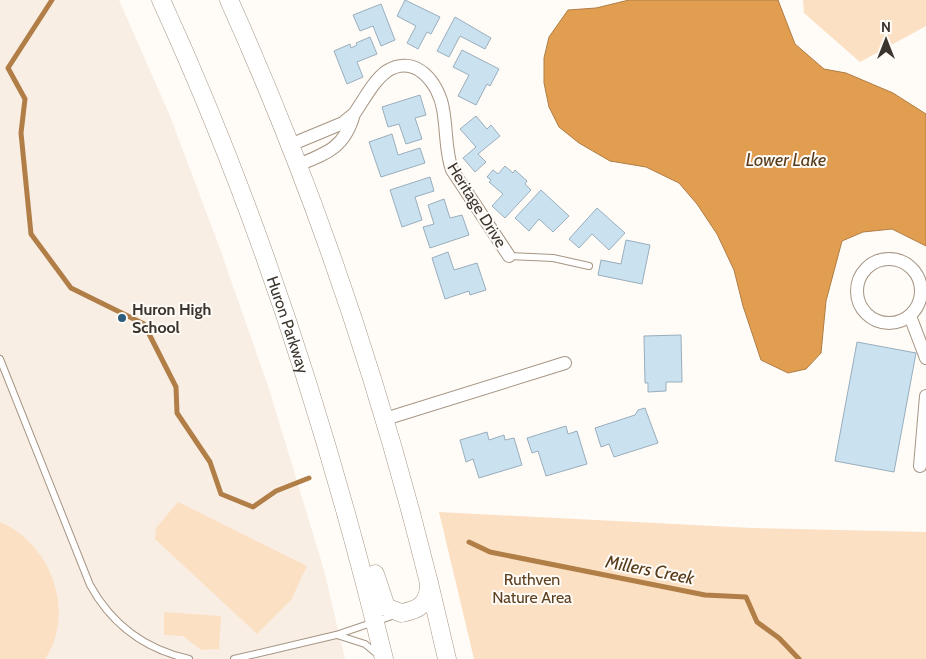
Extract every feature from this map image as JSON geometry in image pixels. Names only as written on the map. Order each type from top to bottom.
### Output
[{"type":"main road","name":"Huron Parkway","points":[[161,0],[203,97],[254,226],[289,322],[344,504],[375,622],[382,659]]},
{"type":"main road","points":[[229,0],[298,165],[350,310],[384,419],[430,583],[447,659]]},
{"type":"main road","points":[[344,504],[362,524],[380,595],[386,607],[401,613],[423,606],[428,598],[430,583]]},
{"type":"street","name":"Heritage Drive","points":[[298,165],[334,149],[345,138],[354,114],[376,82],[388,71],[400,67],[414,67],[425,73],[433,82],[441,97],[448,157],[452,170],[509,256]]},
{"type":"street","name":"Heritage Drive","points":[[290,145],[336,126],[354,114]]},
{"type":"street","points":[[889,259],[900,261],[910,266],[921,284],[921,295],[918,306],[910,316],[900,321],[889,323],[878,321],[863,310],[858,300],[857,288],[860,278],[868,266],[878,260],[889,259]]},
{"type":"street","points":[[910,316],[926,358]]},
{"type":"street","points":[[384,419],[565,363]]},
{"type":"street","points":[[920,466],[926,396]]},
{"type":"lane","points":[[509,256],[553,258],[589,266]]},
{"type":"lane","points":[[0,359],[90,585],[98,600],[121,627],[141,642],[160,651],[189,659]]},
{"type":"lane","points":[[234,659],[336,635],[401,613]]},
{"type":"lane","points":[[336,635],[365,644],[382,659]]},
{"type":"shaded area","name":"Huron High School","points":[[0,0],[119,0],[170,116],[219,246],[269,389],[324,570],[345,659],[0,659]]},
{"type":"green space","points":[[803,0],[926,0],[926,26],[860,62],[804,13]]},
{"type":"green space","points":[[178,502],[307,566],[291,600],[257,634],[155,539],[156,528]]},
{"type":"green space","name":"Ruthven Nature Area","points":[[439,512],[752,528],[926,532],[926,659],[474,659]]},
{"type":"green space","points":[[0,522],[18,532],[33,546],[45,562],[53,580],[58,600],[58,620],[54,640],[45,659],[0,659]]},
{"type":"green space","points":[[164,612],[221,616],[219,649],[201,650],[183,636],[164,635]]},
{"type":"water","name":"Lower Lake","points":[[629,0],[778,0],[795,44],[824,69],[846,73],[893,93],[926,114],[926,246],[892,229],[863,232],[842,241],[826,301],[821,353],[806,369],[788,373],[761,360],[743,306],[734,270],[717,234],[697,204],[679,183],[646,167],[610,161],[579,143],[559,127],[549,107],[544,83],[544,58],[549,37],[568,10],[596,8]]},
{"type":"building","points":[[405,0],[440,17],[431,34],[427,32],[418,49],[407,43],[416,26],[397,16]]},
{"type":"building","points":[[381,4],[395,40],[381,46],[373,26],[360,31],[353,15]]},
{"type":"building","points":[[455,17],[491,38],[485,49],[460,36],[449,57],[437,51]]},
{"type":"building","points":[[370,37],[377,54],[357,62],[363,77],[347,84],[334,51],[350,44],[351,48],[357,45],[356,43]]},
{"type":"building","points":[[462,50],[499,69],[490,86],[487,84],[476,105],[458,96],[469,75],[453,67]]},
{"type":"building","points":[[420,95],[426,115],[415,118],[422,139],[406,144],[399,124],[388,127],[382,107]]},
{"type":"building","points":[[476,116],[487,129],[491,125],[500,136],[478,154],[486,162],[475,172],[463,158],[476,147],[460,129]]},
{"type":"building","points":[[392,134],[398,155],[420,148],[425,163],[381,177],[369,142]]},
{"type":"building","points":[[505,166],[513,173],[515,170],[527,181],[525,184],[531,190],[505,218],[492,206],[503,194],[489,182],[491,180],[487,177],[493,170],[498,174]]},
{"type":"building","points":[[430,177],[434,191],[415,197],[422,220],[402,227],[390,190]]},
{"type":"building","points":[[541,190],[569,216],[553,232],[539,219],[529,231],[515,218]]},
{"type":"building","points":[[444,199],[450,218],[462,215],[469,235],[430,248],[423,227],[434,224],[428,205]]},
{"type":"building","points":[[597,208],[625,233],[609,250],[592,234],[579,248],[569,239]]},
{"type":"building","points":[[626,240],[650,245],[642,284],[598,275],[601,260],[621,264]]},
{"type":"building","points":[[448,252],[454,270],[477,263],[486,290],[470,295],[469,291],[445,299],[432,258]]},
{"type":"building","points":[[681,335],[682,382],[666,382],[666,391],[648,392],[648,383],[645,383],[644,336]]},
{"type":"building","points":[[857,342],[916,353],[894,472],[835,461]]},
{"type":"building","points":[[645,408],[658,443],[614,457],[609,444],[601,447],[595,428],[635,415],[638,410]]},
{"type":"building","points":[[566,426],[568,434],[577,431],[587,464],[546,476],[538,451],[532,453],[527,438]]},
{"type":"building","points":[[487,432],[489,440],[504,435],[505,440],[514,438],[522,465],[479,478],[473,459],[466,462],[460,440]]},
{"type":"waterway","name":"Millers Creek","points":[[52,0],[8,68],[25,99],[21,133],[31,234],[71,288],[144,324],[176,387],[177,413],[210,462],[221,494],[253,507],[276,491],[309,478]]},
{"type":"waterway","name":"Millers Creek","points":[[469,542],[490,552],[705,595],[746,597],[757,622],[779,638],[799,659]]},
{"type":"place","name":"Huron High School","points":[[122,318]]}]
